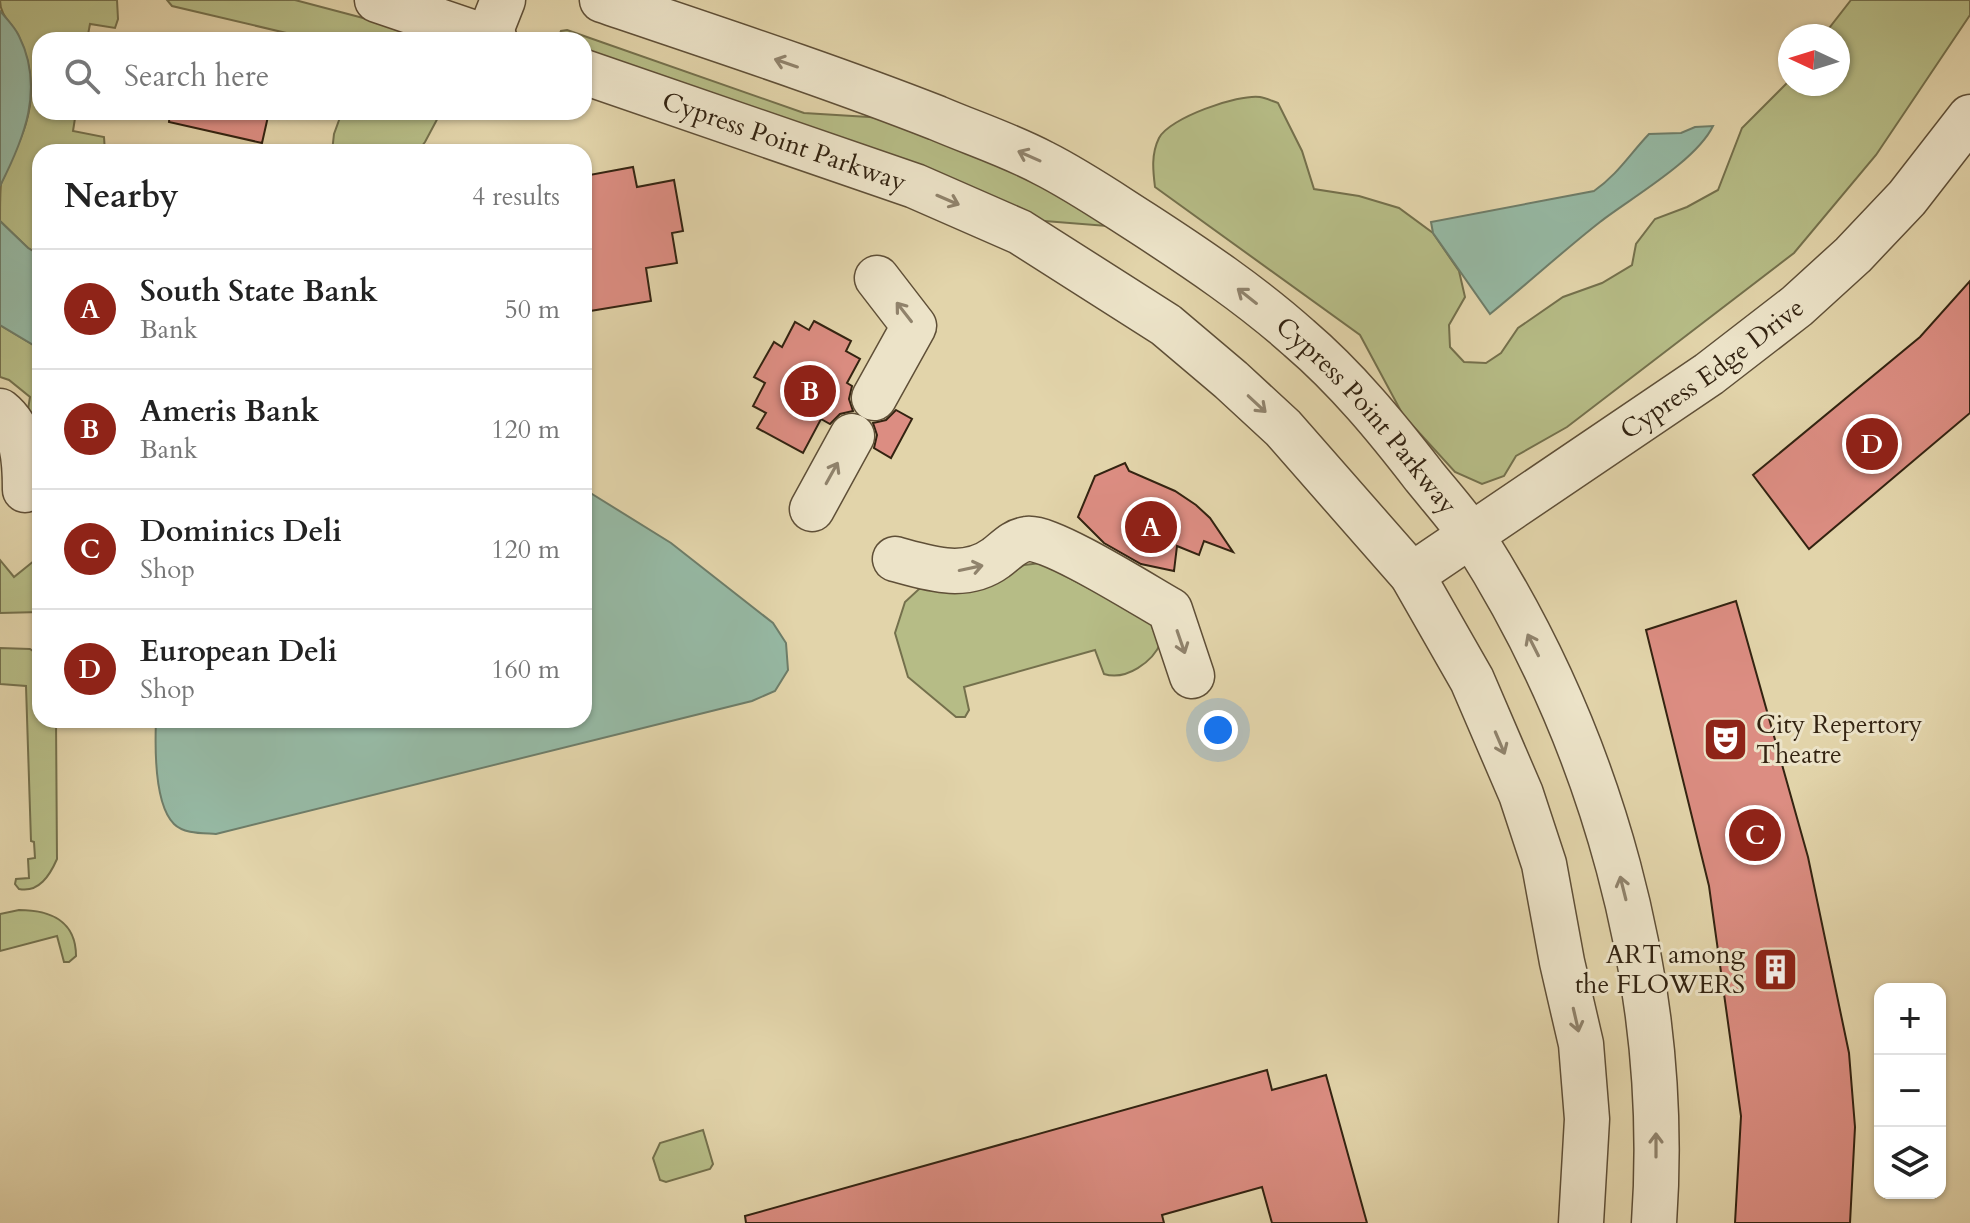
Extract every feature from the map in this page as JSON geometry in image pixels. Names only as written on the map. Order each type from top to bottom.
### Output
[{"type":"street","points":[[377,0],[495,26]]},
{"type":"street","name":"Cypress Point Parkway","points":[[602,0],[874,93],[1018,151],[1087,187],[1216,272],[1300,339],[1398,443],[1472,536],[1520,620],[1570,724],[1590,775],[1620,874],[1641,966],[1649,1019],[1657,1136],[1654,1223]]},
{"type":"street","name":"Cypress Point Parkway","points":[[592,75],[915,186],[1020,232],[1166,325],[1231,380],[1283,428],[1412,575],[1472,680],[1521,794],[1544,864],[1581,1044],[1587,1119],[1581,1223]]},
{"type":"street","name":"Cypress Edge Drive","points":[[1412,575],[1709,374],[1797,306],[1853,255],[1907,198],[1970,117]]},
{"type":"street","points":[[874,398],[914,326],[877,278]]},
{"type":"street","points":[[0,411],[20,438],[25,463],[25,490]]},
{"type":"street","points":[[812,509],[852,436]]},
{"type":"street","points":[[895,559],[945,571],[961,571],[985,564],[1025,539],[1048,542],[1170,610],[1192,676]]},
{"type":"shaded area","points":[[0,0],[117,0],[115,28],[90,24],[88,32],[32,32],[32,120],[75,120],[73,131],[104,137],[104,144],[32,144],[32,250],[0,221],[1,184],[26,124],[31,99],[29,66],[24,48],[2,11]]},
{"type":"shaded area","points":[[167,0],[295,0],[408,32],[282,32],[172,6]]},
{"type":"shaded area","points":[[1851,0],[1970,0],[1970,15],[1876,155],[1794,253],[1567,427],[1516,456],[1504,476],[1482,484],[1455,472],[1403,415],[1360,335],[1155,187],[1153,162],[1156,144],[1165,130],[1190,115],[1236,99],[1260,97],[1278,103],[1302,151],[1314,189],[1359,196],[1399,208],[1433,233],[1459,271],[1465,297],[1449,325],[1450,347],[1464,362],[1486,363],[1501,353],[1518,328],[1563,297],[1602,283],[1632,265],[1636,244],[1655,219],[1687,207],[1718,190],[1742,128],[1778,92],[1778,96],[1850,96],[1850,24],[1832,24]]},
{"type":"shaded area","points":[[0,11],[17,33],[27,55],[31,94],[17,150],[0,186]]},
{"type":"shaded area","points":[[592,39],[804,113],[885,118],[1052,188],[1107,226],[1032,220],[592,55]]},
{"type":"shaded area","points":[[339,120],[437,120],[423,144],[333,144]]},
{"type":"shaded area","points":[[1713,126],[1705,139],[1678,165],[1600,222],[1490,314],[1433,233],[1431,222],[1594,191],[1617,171],[1649,134],[1681,133],[1695,127]]},
{"type":"shaded area","points":[[0,221],[32,250],[32,344],[0,325]]},
{"type":"shaded area","points":[[0,325],[32,344],[32,421],[27,416],[30,397],[9,380],[0,377]]},
{"type":"shaded area","points":[[592,494],[671,543],[773,623],[786,643],[788,670],[775,691],[752,701],[216,834],[188,831],[174,824],[167,815],[159,789],[156,728],[592,728]]},
{"type":"shaded area","points":[[0,560],[14,577],[32,562],[32,612],[0,613]]},
{"type":"shaded area","points":[[1041,563],[1153,622],[1161,642],[1145,663],[1121,675],[1104,674],[1095,650],[964,687],[969,710],[965,717],[956,717],[908,677],[895,633],[905,602],[919,589],[932,584],[1004,578],[1024,565]]},
{"type":"shaded area","points":[[0,648],[32,650],[32,728],[56,728],[57,859],[43,882],[26,890],[19,889],[15,884],[16,879],[29,878],[28,859],[35,858],[34,842],[31,841],[26,686],[0,684]]},
{"type":"shaded area","points":[[19,910],[41,912],[59,920],[71,934],[76,956],[64,962],[57,936],[0,951],[0,914]]},
{"type":"shaded area","points":[[703,1130],[713,1164],[710,1169],[666,1182],[660,1180],[653,1158],[660,1143]]},
{"type":"building","points":[[169,120],[267,120],[262,143]]},
{"type":"building","points":[[633,167],[637,187],[674,180],[683,231],[672,233],[677,263],[646,268],[651,301],[592,311],[592,175]]},
{"type":"building","points":[[1970,281],[1970,413],[1809,549],[1753,475],[1920,337]]},
{"type":"building","points":[[814,321],[851,341],[846,351],[860,359],[847,383],[852,386],[849,399],[853,411],[840,414],[830,424],[821,419],[803,453],[757,428],[766,413],[753,406],[765,383],[754,377],[774,342],[782,347],[795,322],[809,330]]},
{"type":"building","points":[[896,410],[912,419],[891,458],[874,448],[877,435],[873,423],[886,420]]},
{"type":"building","points":[[1125,463],[1129,471],[1175,491],[1196,505],[1210,518],[1233,552],[1204,541],[1199,555],[1177,546],[1174,571],[1141,564],[1104,543],[1078,517],[1095,476]]},
{"type":"building","name":"ART among the FLOWERS","points":[[1736,601],[1808,857],[1849,1053],[1855,1127],[1850,1223],[1735,1223],[1741,1116],[1709,886],[1646,630]]},
{"type":"building","points":[[1267,1070],[1272,1090],[1326,1075],[1367,1223],[1272,1223],[1262,1187],[1162,1215],[1164,1223],[746,1223],[745,1216]]},
{"type":"place","name":"Ameris Bank","points":[[810,391]]},
{"type":"place","name":"European Deli","points":[[1872,444]]},
{"type":"place","name":"South State Bank","points":[[1151,527]]},
{"type":"place","name":"City Repertory Theatre","points":[[1725,739]]},
{"type":"place","name":"Dominics Deli","points":[[1755,835]]},
{"type":"place","name":"ART among the FLOWERS","points":[[1776,969]]}]
